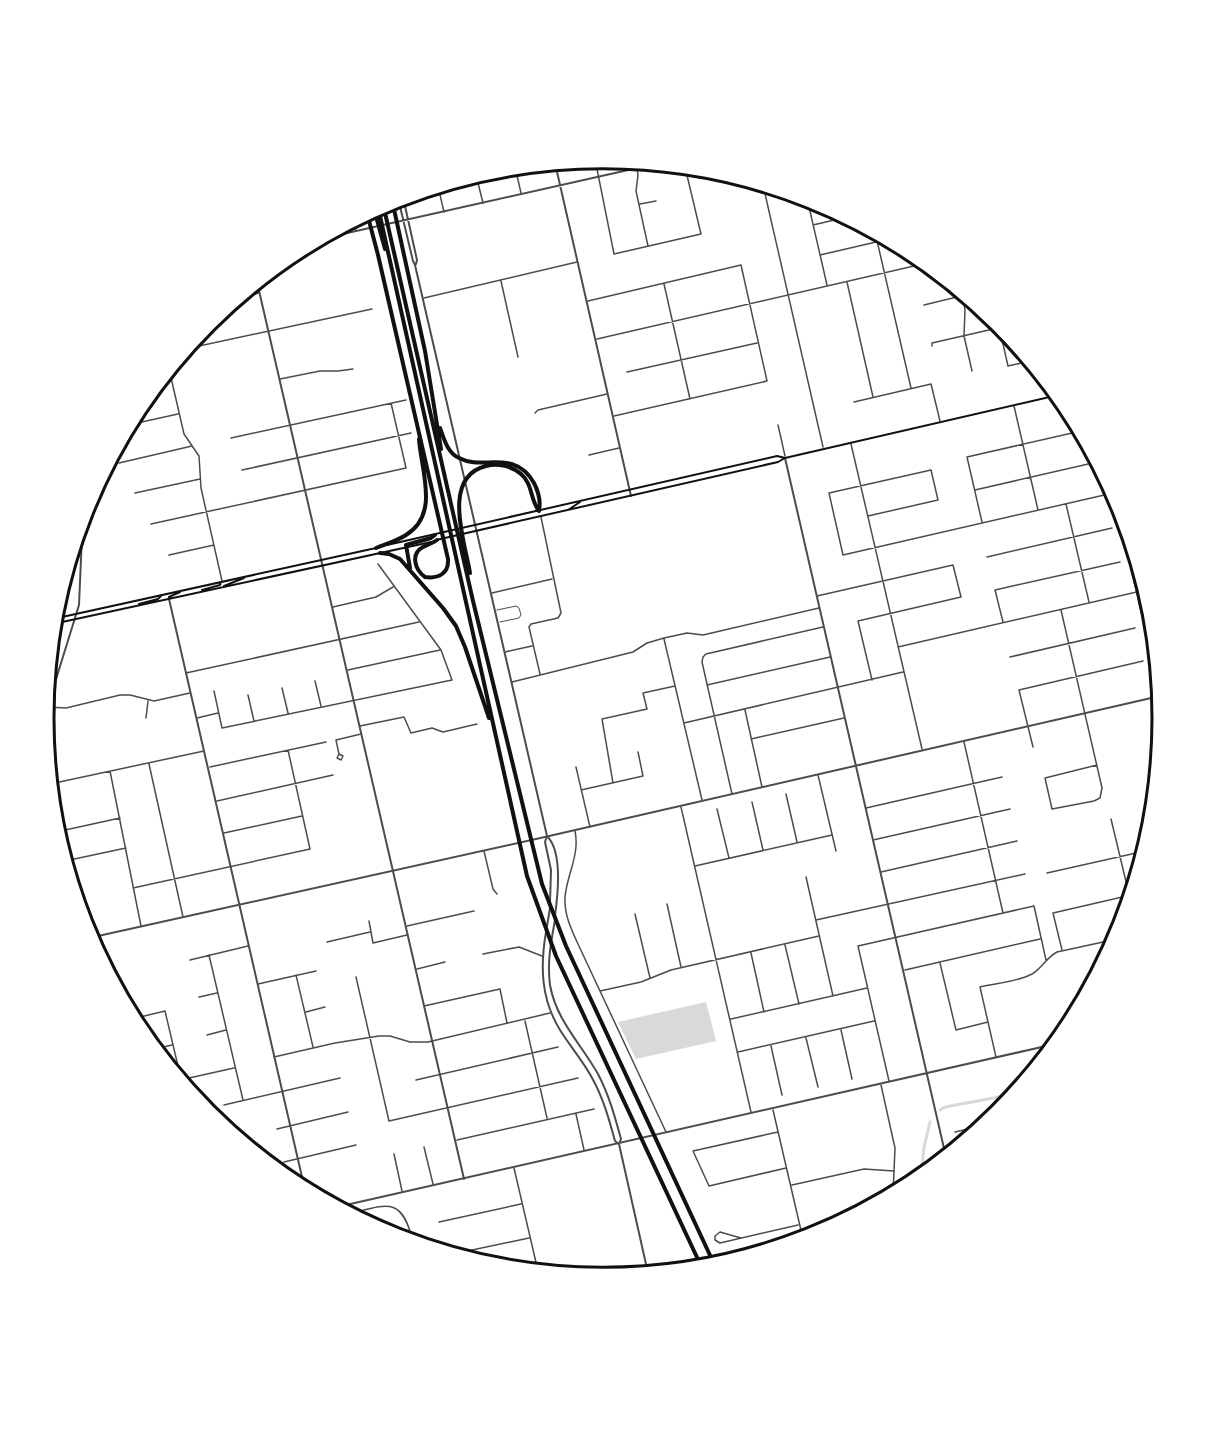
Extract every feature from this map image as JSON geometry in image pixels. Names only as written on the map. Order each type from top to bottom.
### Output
[{"type":"highway","points":[[394,211],[423,342],[445,477]]},
{"type":"highway","points":[[385,214],[535,861],[566,946],[710,1256]]},
{"type":"highway","points":[[380,217],[522,859],[544,927],[697,1258]]},
{"type":"highway","points":[[377,218],[395,282]]},
{"type":"highway","points":[[369,222],[449,561],[447,569],[442,574],[434,578],[425,577],[416,567],[416,556],[421,548],[437,538]]},
{"type":"highway","points":[[437,420],[448,447],[456,457],[466,461],[506,463],[526,473],[536,488],[540,504],[539,511]]},
{"type":"highway","points":[[376,548],[406,536],[418,525],[424,515],[427,496],[420,457],[419,429]]},
{"type":"highway","points":[[474,601],[459,508],[459,497],[464,483],[473,473],[486,466],[511,468],[526,479],[535,506],[539,511]]},
{"type":"highway","points":[[410,569],[405,548],[408,543],[437,538]]},
{"type":"highway","points":[[380,553],[397,557],[410,569],[450,618],[461,636],[495,736]]},
{"type":"main road","points":[[64,617],[376,548],[469,534],[1048,397]]},
{"type":"main road","points":[[437,538],[467,528],[580,501],[777,456],[785,458]]},
{"type":"main road","points":[[732,473],[743,468],[744,464]]},
{"type":"main road","points":[[673,486],[684,481],[686,477]]},
{"type":"main road","points":[[565,512],[578,505],[580,501]]},
{"type":"main road","points":[[539,511],[541,517]]},
{"type":"main road","points":[[63,622],[405,548]]},
{"type":"main road","points":[[224,586],[255,574]]},
{"type":"main road","points":[[200,592],[220,585],[222,581]]},
{"type":"main road","points":[[169,599],[171,596],[194,587]]},
{"type":"main road","points":[[136,606],[161,595]]},
{"type":"street","points":[[597,169],[614,254],[701,234],[688,176]]},
{"type":"street","points":[[345,234],[630,170]]},
{"type":"street","points":[[638,170],[636,188],[648,246]]},
{"type":"street","points":[[557,171],[631,496]]},
{"type":"street","points":[[517,176],[522,194]]},
{"type":"street","points":[[478,184],[483,203]]},
{"type":"street","points":[[440,194],[444,212]]},
{"type":"street","points":[[765,194],[824,449]]},
{"type":"street","points":[[639,204],[656,201]]},
{"type":"street","points":[[405,206],[417,260],[415,265]]},
{"type":"street","points":[[399,209],[423,298],[547,836],[545,842],[551,870],[551,898],[543,956],[543,984],[551,1012],[597,1087],[615,1141],[619,1144]]},
{"type":"street","points":[[810,210],[827,286]]},
{"type":"street","points":[[813,225],[833,220]]},
{"type":"street","points":[[820,255],[876,242]]},
{"type":"street","points":[[877,243],[910,388]]},
{"type":"street","points":[[423,298],[578,262]]},
{"type":"street","points":[[587,301],[741,266],[750,304],[767,381],[613,416]]},
{"type":"street","points":[[596,339],[914,266]]},
{"type":"street","points":[[501,280],[519,357]]},
{"type":"street","points":[[847,282],[873,397]]},
{"type":"street","points":[[664,283],[690,399]]},
{"type":"street","points":[[259,290],[464,1179]]},
{"type":"street","points":[[254,294],[260,293]]},
{"type":"street","points":[[924,304],[954,296]]},
{"type":"street","points":[[964,304],[964,336],[972,371]]},
{"type":"street","points":[[200,346],[372,309]]},
{"type":"street","points":[[932,346],[932,343],[991,330]]},
{"type":"street","points":[[627,372],[758,343]]},
{"type":"street","points":[[1004,343],[1008,366],[1022,363]]},
{"type":"street","points":[[280,380],[320,371],[353,369]]},
{"type":"street","points":[[171,380],[185,437],[199,456],[207,512],[222,581]]},
{"type":"street","points":[[854,402],[931,384],[941,422]]},
{"type":"street","points":[[535,413],[538,410],[608,394]]},
{"type":"street","points":[[231,438],[406,400]]},
{"type":"street","points":[[151,524],[406,468],[391,403]]},
{"type":"street","points":[[1013,405],[1038,510]]},
{"type":"street","points":[[141,422],[179,414]]},
{"type":"street","points":[[778,425],[944,1148]]},
{"type":"street","points":[[982,523],[967,457],[1071,432]]},
{"type":"street","points":[[243,470],[411,433]]},
{"type":"street","points":[[851,443],[922,751]]},
{"type":"street","points":[[119,463],[193,446]]},
{"type":"street","points":[[589,455],[620,448]]},
{"type":"street","points":[[975,490],[1089,464]]},
{"type":"street","points":[[868,516],[938,500],[931,470],[829,494],[843,555],[1104,495]]},
{"type":"street","points":[[135,493],[201,479]]},
{"type":"street","points":[[1066,504],[1089,603]]},
{"type":"street","points":[[540,675],[530,625],[560,616],[541,517]]},
{"type":"street","points":[[987,557],[1112,528]]},
{"type":"street","points":[[169,555],[214,544]]},
{"type":"street","points":[[55,681],[77,614],[81,589],[82,545]]},
{"type":"street","points":[[1003,623],[995,590],[1120,562]]},
{"type":"street","points":[[214,691],[222,728],[452,680],[441,650],[378,564]]},
{"type":"street","points":[[817,596],[953,565],[961,597],[858,621],[872,680]]},
{"type":"street","points":[[491,593],[553,579]]},
{"type":"street","points":[[332,607],[375,597],[394,587]]},
{"type":"street","points":[[898,647],[1137,592]]},
{"type":"street","points":[[169,599],[302,1177]]},
{"type":"street","points":[[512,682],[633,652],[646,643],[664,638],[687,633],[703,635],[820,608]]},
{"type":"street","points":[[1061,610],[1077,677],[1085,713],[1096,765],[1102,794],[1094,801],[1053,810],[1045,780],[1048,776],[1096,765]]},
{"type":"street","points":[[186,673],[420,622]]},
{"type":"street","points":[[732,794],[707,685],[703,657],[706,654],[824,627]]},
{"type":"street","points":[[1010,657],[1135,628]]},
{"type":"street","points":[[664,638],[702,801]]},
{"type":"street","points":[[505,652],[533,645]]},
{"type":"street","points":[[347,670],[441,650]]},
{"type":"street","points":[[707,685],[831,657]]},
{"type":"street","points":[[1033,747],[1019,690],[1143,662]]},
{"type":"street","points":[[684,723],[904,672]]},
{"type":"street","points":[[315,681],[321,706]]},
{"type":"street","points":[[613,783],[602,719],[647,709],[643,693],[675,686]]},
{"type":"street","points":[[282,688],[288,714]]},
{"type":"street","points":[[54,707],[66,708],[124,695],[160,700],[191,693]]},
{"type":"street","points":[[249,695],[254,721]]},
{"type":"street","points":[[99,936],[590,827],[1151,696]]},
{"type":"street","points":[[146,718],[148,700]]},
{"type":"street","points":[[744,709],[762,787]]},
{"type":"street","points":[[197,718],[219,713]]},
{"type":"street","points":[[360,726],[404,717],[411,733],[432,728],[443,732],[477,724]]},
{"type":"street","points":[[751,739],[845,718]]},
{"type":"street","points":[[339,754],[336,740],[362,734]]},
{"type":"street","points":[[964,741],[1004,913]]},
{"type":"street","points":[[208,768],[326,742]]},
{"type":"street","points":[[58,782],[205,750]]},
{"type":"street","points":[[133,888],[310,849],[288,750]]},
{"type":"street","points":[[581,790],[643,776],[638,752]]},
{"type":"street","points":[[149,763],[183,917]]},
{"type":"street","points":[[576,767],[590,827]]},
{"type":"street","points":[[110,771],[142,926]]},
{"type":"street","points":[[818,774],[836,852]]},
{"type":"street","points":[[216,801],[333,775]]},
{"type":"street","points":[[866,808],[1002,777]]},
{"type":"street","points":[[786,794],[798,843]]},
{"type":"street","points":[[752,801],[763,851]]},
{"type":"street","points":[[680,806],[752,1114]]},
{"type":"street","points":[[717,809],[729,859]]},
{"type":"street","points":[[873,840],[1010,809]]},
{"type":"street","points":[[223,834],[302,816]]},
{"type":"street","points":[[66,830],[121,818]]},
{"type":"street","points":[[1112,819],[1127,882]]},
{"type":"street","points":[[575,830],[577,849],[567,888],[566,909],[574,934],[667,1133]]},
{"type":"street","points":[[694,867],[832,835]]},
{"type":"street","points":[[547,836],[552,841],[558,878],[558,900],[548,956],[550,984],[556,1006],[566,1027],[603,1084],[615,1114],[621,1139],[619,1144],[646,1265]]},
{"type":"street","points":[[881,872],[1017,841]]},
{"type":"street","points":[[73,859],[127,848]]},
{"type":"street","points":[[484,850],[493,889],[497,894]]},
{"type":"street","points":[[1047,873],[1135,853]]},
{"type":"street","points":[[816,920],[1024,874]]},
{"type":"street","points":[[806,877],[833,996]]},
{"type":"street","points":[[1062,951],[1053,912],[1122,897]]},
{"type":"street","points":[[667,904],[682,968]]},
{"type":"street","points":[[889,1082],[858,946],[1034,906],[1046,960]]},
{"type":"street","points":[[406,927],[474,911]]},
{"type":"street","points":[[635,914],[651,979]]},
{"type":"street","points":[[369,921],[373,943],[408,935]]},
{"type":"street","points":[[327,942],[371,931]]},
{"type":"street","points":[[600,991],[651,979],[666,972],[819,936]]},
{"type":"street","points":[[903,970],[1041,939]]},
{"type":"street","points":[[997,1058],[980,987],[1029,975],[1046,960],[1062,951],[1104,942]]},
{"type":"street","points":[[785,944],[799,1004]]},
{"type":"street","points":[[190,960],[248,946]]},
{"type":"street","points":[[483,954],[519,946],[543,956]]},
{"type":"street","points":[[751,952],[764,1011]]},
{"type":"street","points":[[209,955],[243,1100]]},
{"type":"street","points":[[416,969],[445,962]]},
{"type":"street","points":[[940,962],[956,1030],[988,1022]]},
{"type":"street","points":[[257,984],[315,971]]},
{"type":"street","points":[[296,975],[313,1048]]},
{"type":"street","points":[[356,977],[389,1121],[578,1077]]},
{"type":"street","points":[[730,1019],[867,988]]},
{"type":"street","points":[[424,1006],[500,989],[508,1024]]},
{"type":"street","points":[[199,997],[218,993]]},
{"type":"street","points":[[305,1012],[325,1007]]},
{"type":"street","points":[[142,1016],[165,1011],[177,1065]]},
{"type":"street","points":[[274,1057],[384,1036],[416,1042],[432,1041],[551,1012]]},
{"type":"street","points":[[525,1020],[548,1120]]},
{"type":"street","points":[[738,1053],[875,1021]]},
{"type":"street","points":[[841,1029],[852,1079]]},
{"type":"street","points":[[207,1035],[227,1030]]},
{"type":"street","points":[[806,1037],[818,1087]]},
{"type":"street","points":[[164,1047],[173,1045]]},
{"type":"street","points":[[771,1045],[783,1095]]},
{"type":"street","points":[[416,1080],[558,1047]]},
{"type":"street","points":[[349,1204],[1042,1047]]},
{"type":"street","points":[[189,1079],[235,1067]]},
{"type":"street","points":[[224,1105],[340,1078]]},
{"type":"street","points":[[880,1084],[895,1148],[894,1183]]},
{"type":"street","points":[[456,1141],[594,1109]]},
{"type":"street","points":[[773,1109],[800,1230]]},
{"type":"street","points":[[277,1129],[348,1112]]},
{"type":"street","points":[[576,1113],[584,1152]]},
{"type":"street","points":[[955,1132],[967,1129]]},
{"type":"street","points":[[778,1132],[693,1152],[709,1186],[786,1168]]},
{"type":"street","points":[[284,1162],[356,1145]]},
{"type":"street","points":[[424,1147],[433,1186]]},
{"type":"street","points":[[394,1154],[403,1192]]},
{"type":"street","points":[[514,1167],[536,1263]]},
{"type":"street","points":[[790,1186],[864,1169],[895,1171]]},
{"type":"street","points":[[440,1222],[522,1203]]},
{"type":"street","points":[[362,1211],[381,1206],[393,1207],[405,1217],[410,1231]]},
{"type":"street","points":[[741,1238],[720,1232],[715,1236],[720,1243],[799,1225]]},
{"type":"street","points":[[470,1250],[530,1237]]},
{"type":"lane","points":[[495,611],[516,606],[521,615],[519,618],[498,623]]},
{"type":"shaded area","points":[[706,1002],[716,1041],[636,1059],[618,1022]]},
{"type":"waterway","points":[[940,1110],[945,1107],[1000,1097]]},
{"type":"waterway","points":[[922,1164],[930,1122]]}]
